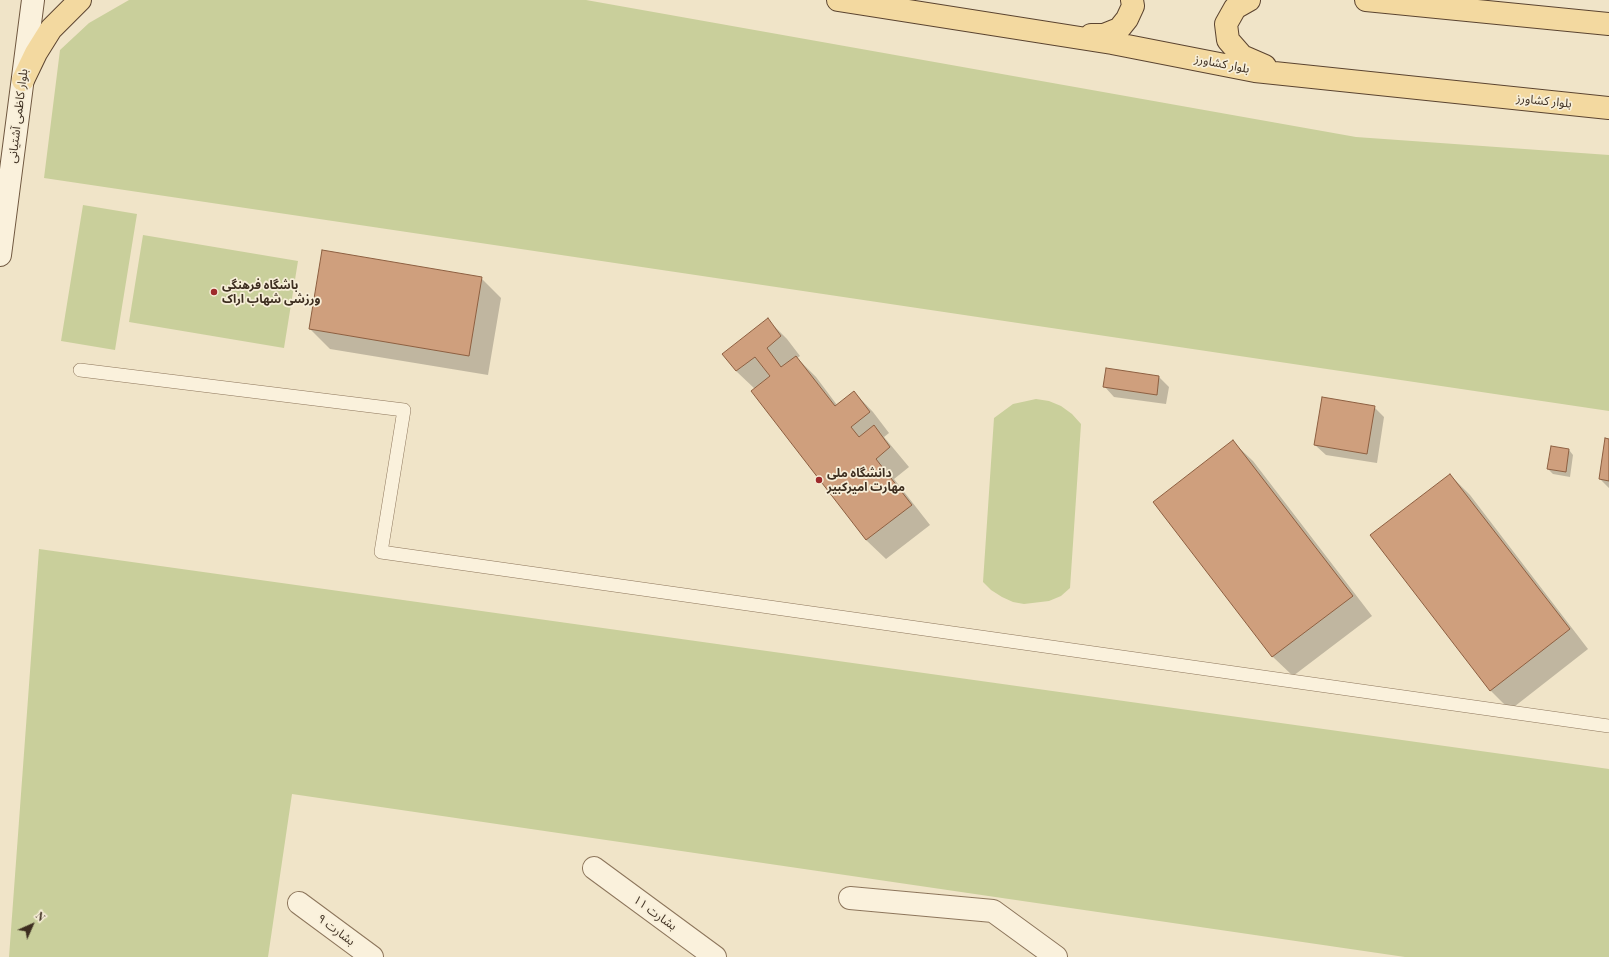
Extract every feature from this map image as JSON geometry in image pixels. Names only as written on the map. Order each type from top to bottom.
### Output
[{"type":"main road","points":[[23,80],[36,53],[52,29],[80,0]]},
{"type":"main road","name":"بلوار کشاورز","points":[[838,0],[1070,36],[1255,71],[1609,108]]},
{"type":"main road","points":[[1070,36],[1104,35],[1119,29],[1127,19],[1133,6],[1132,0]]},
{"type":"main road","points":[[1249,0],[1235,8],[1226,24],[1228,40],[1242,56],[1278,73]]},
{"type":"main road","points":[[1366,0],[1609,24]]},
{"type":"street","name":"بلوار کاظمی آشتیانی","points":[[0,255],[33,0]]},
{"type":"street","name":"بشارت ۱۱","points":[[594,868],[715,957]]},
{"type":"street","points":[[850,898],[993,911],[1056,957]]},
{"type":"street","name":"بشارت ۹","points":[[299,903],[372,957]]},
{"type":"lane","points":[[80,370],[404,410],[381,552],[1609,726]]},
{"type":"green space","points":[[129,0],[586,0],[1356,137],[1609,155],[1609,411],[44,178],[60,50],[89,23]]},
{"type":"green space","points":[[83,205],[137,214],[115,350],[61,341]]},
{"type":"green space","name":"باشگاه فرهنگی ورزشی شهاب اراک","points":[[143,235],[298,261],[284,348],[129,322]]},
{"type":"green space","points":[[1036,399],[1049,401],[1061,406],[1072,414],[1081,424],[1070,588],[1061,596],[1049,601],[1024,604],[1013,602],[1002,597],[991,590],[983,582],[994,418],[1013,404]]},
{"type":"green space","points":[[39,549],[1609,769],[1609,957],[1405,957],[292,794],[268,957],[9,957]]},
{"type":"building","points":[[322,250],[482,277],[469,356],[309,329]]},
{"type":"building","points":[[768,318],[781,336],[767,348],[781,367],[796,356],[835,406],[854,391],[870,412],[851,427],[859,437],[874,425],[890,447],[876,459],[912,505],[866,540],[751,391],[770,376],[755,357],[736,371],[722,354]]},
{"type":"building","points":[[1106,368],[1159,376],[1157,395],[1103,387]]},
{"type":"building","points":[[1322,397],[1375,406],[1367,454],[1314,445]]},
{"type":"building","points":[[1605,438],[1609,439],[1609,481],[1599,479]]},
{"type":"building","points":[[1233,440],[1353,596],[1272,657],[1153,502]]},
{"type":"building","points":[[1551,446],[1569,449],[1566,472],[1547,469]]},
{"type":"building","points":[[1450,474],[1570,629],[1490,691],[1370,535]]},
{"type":"place","name":"باشگاه فرهنگی ورزشی شهاب اراک","points":[[214,292]]},
{"type":"place","name":"دانشگاه ملی مهارت امیرکبیر","points":[[819,480]]}]
